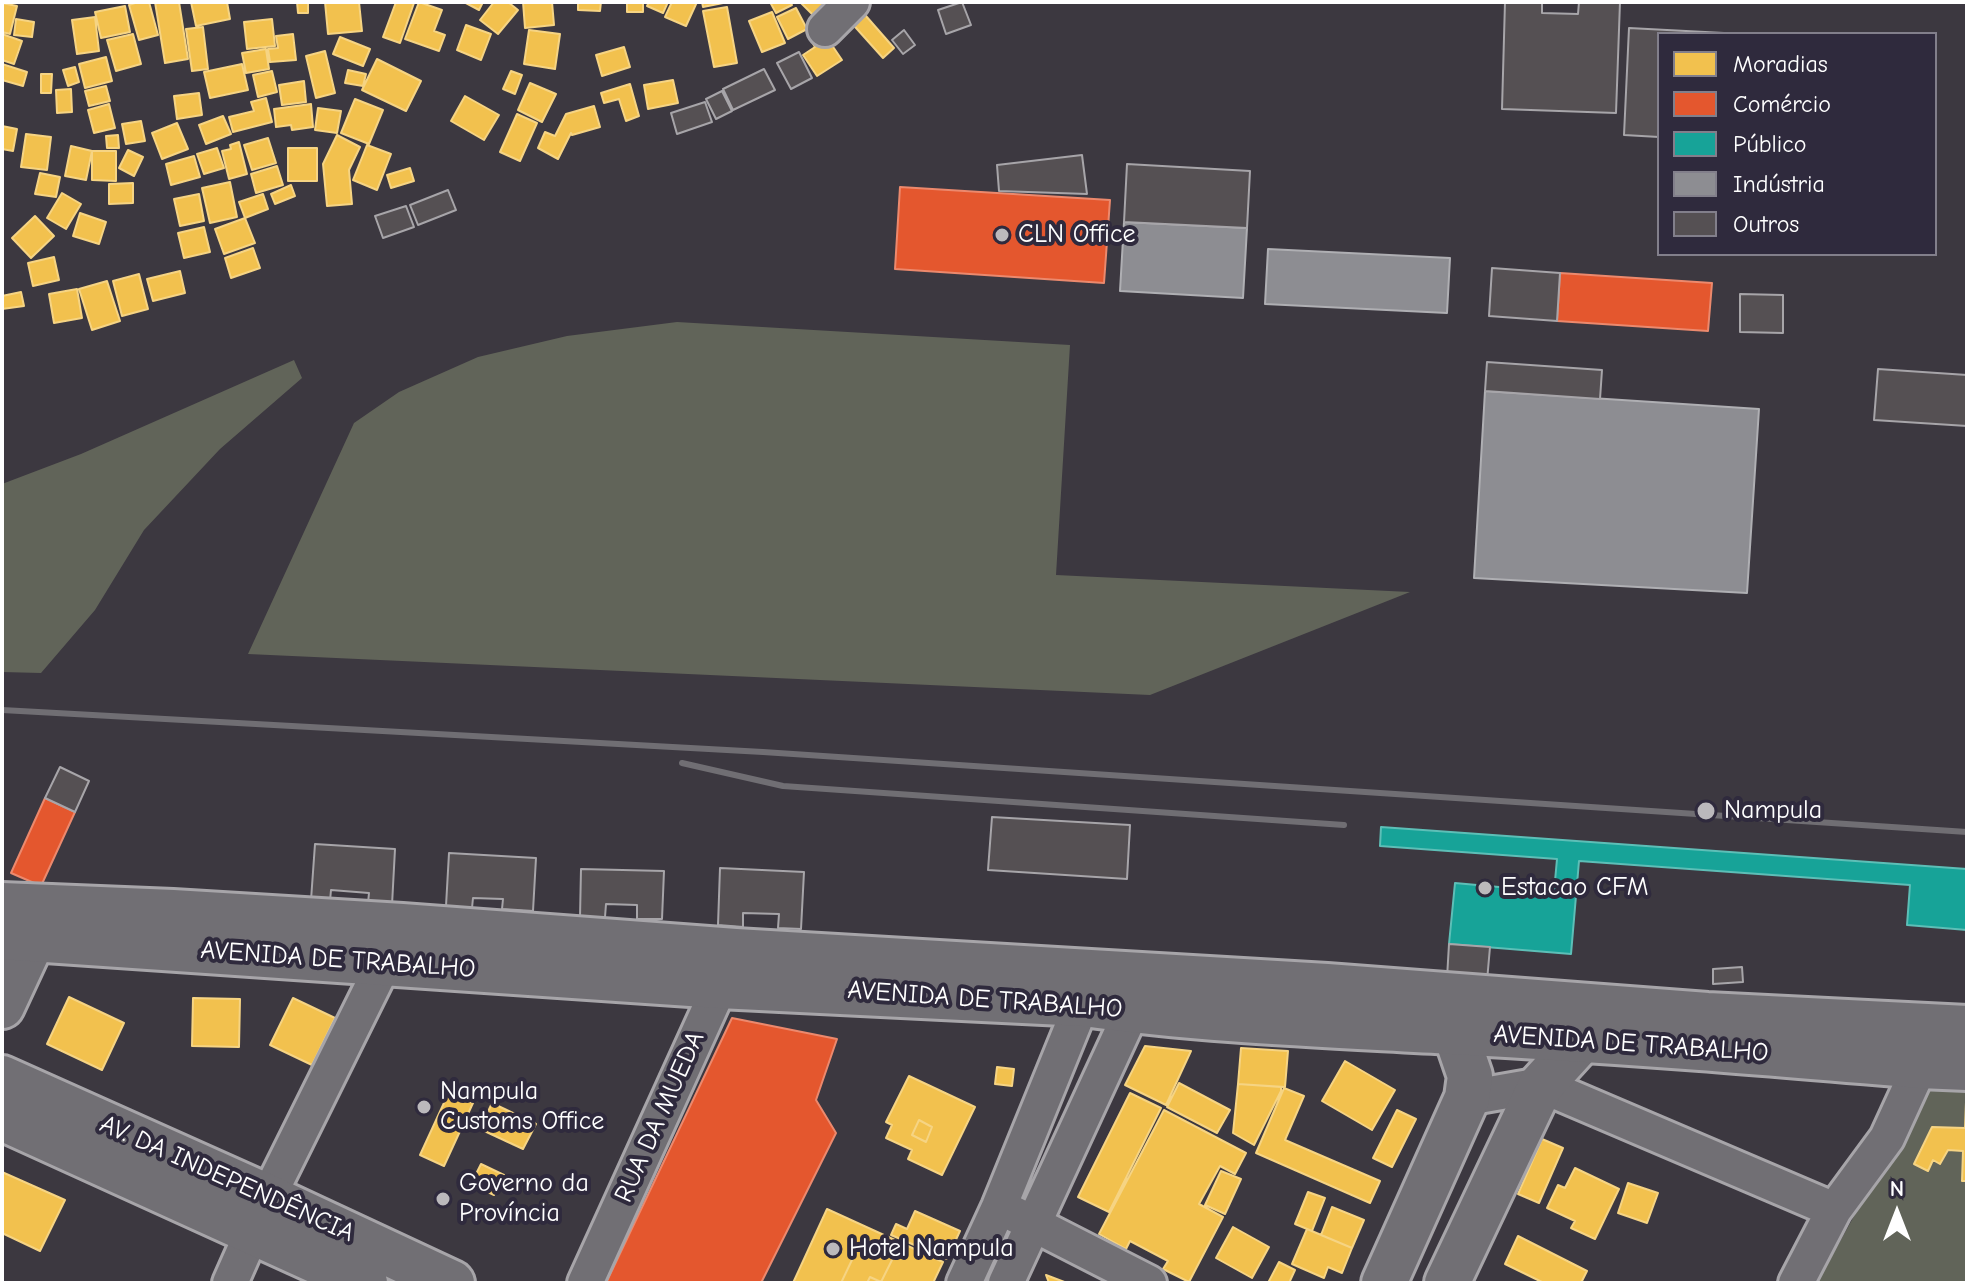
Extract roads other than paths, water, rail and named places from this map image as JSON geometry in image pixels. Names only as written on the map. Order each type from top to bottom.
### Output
[{"type":"main road","name":"AVENIDA DE TRABALHO","points":[[2,905],[28,928],[383,965],[728,968],[1089,988],[1326,1006],[1707,1015],[1920,1066],[1967,1068]]},
{"type":"main road","name":"AVENIDA DE TRABALHO","points":[[28,928],[402,926],[728,968]]},
{"type":"main road","points":[[2,1006],[28,928]]},
{"type":"main road","name":"AVENIDA DE TRABALHO","points":[[1326,1006],[1455,1032],[1581,1041],[1801,1037],[1967,1028]]},
{"type":"main road","points":[[1384,1283],[1467,1098],[1470,1076],[1455,1032]]},
{"type":"main road","points":[[1447,1283],[1541,1085],[1581,1041]]},
{"type":"main road","name":"AV. DA INDEPENDÊNCIA","points":[[2,1078],[260,1214],[365,1283]]},
{"type":"main road","name":"AV. DA INDEPENDÊNCIA","points":[[2,1118],[452,1283]]},
{"type":"street","points":[[825,29],[852,2]]},
{"type":"street","points":[[230,1283],[260,1214],[402,926]]},
{"type":"street","name":"RUA DA MUEDA","points":[[585,1283],[728,968]]},
{"type":"street","points":[[964,1283],[999,1207],[1089,988]]},
{"type":"street","points":[[1006,1283],[1140,994]]},
{"type":"street","points":[[1796,1283],[1834,1210],[1887,1138],[1920,1066]]},
{"type":"street","points":[[1467,1098],[1541,1085],[1834,1210]]},
{"type":"street","points":[[999,1207],[1149,1283]]},
{"type":"railway","points":[[2,710],[763,752],[1967,832]]},
{"type":"railway","points":[[682,763],[783,786],[1344,825]]},
{"type":"place","name":"CLN Office","points":[[1002,235]]},
{"type":"place","name":"Nampula","points":[[1706,811]]},
{"type":"place","name":"Estacao CFM","points":[[1485,888]]},
{"type":"place","name":"Nampula Customs Office","points":[[424,1107]]},
{"type":"place","name":"Governo da Província","points":[[443,1199]]},
{"type":"place","name":"Hotel Nampula","points":[[833,1249]]}]
